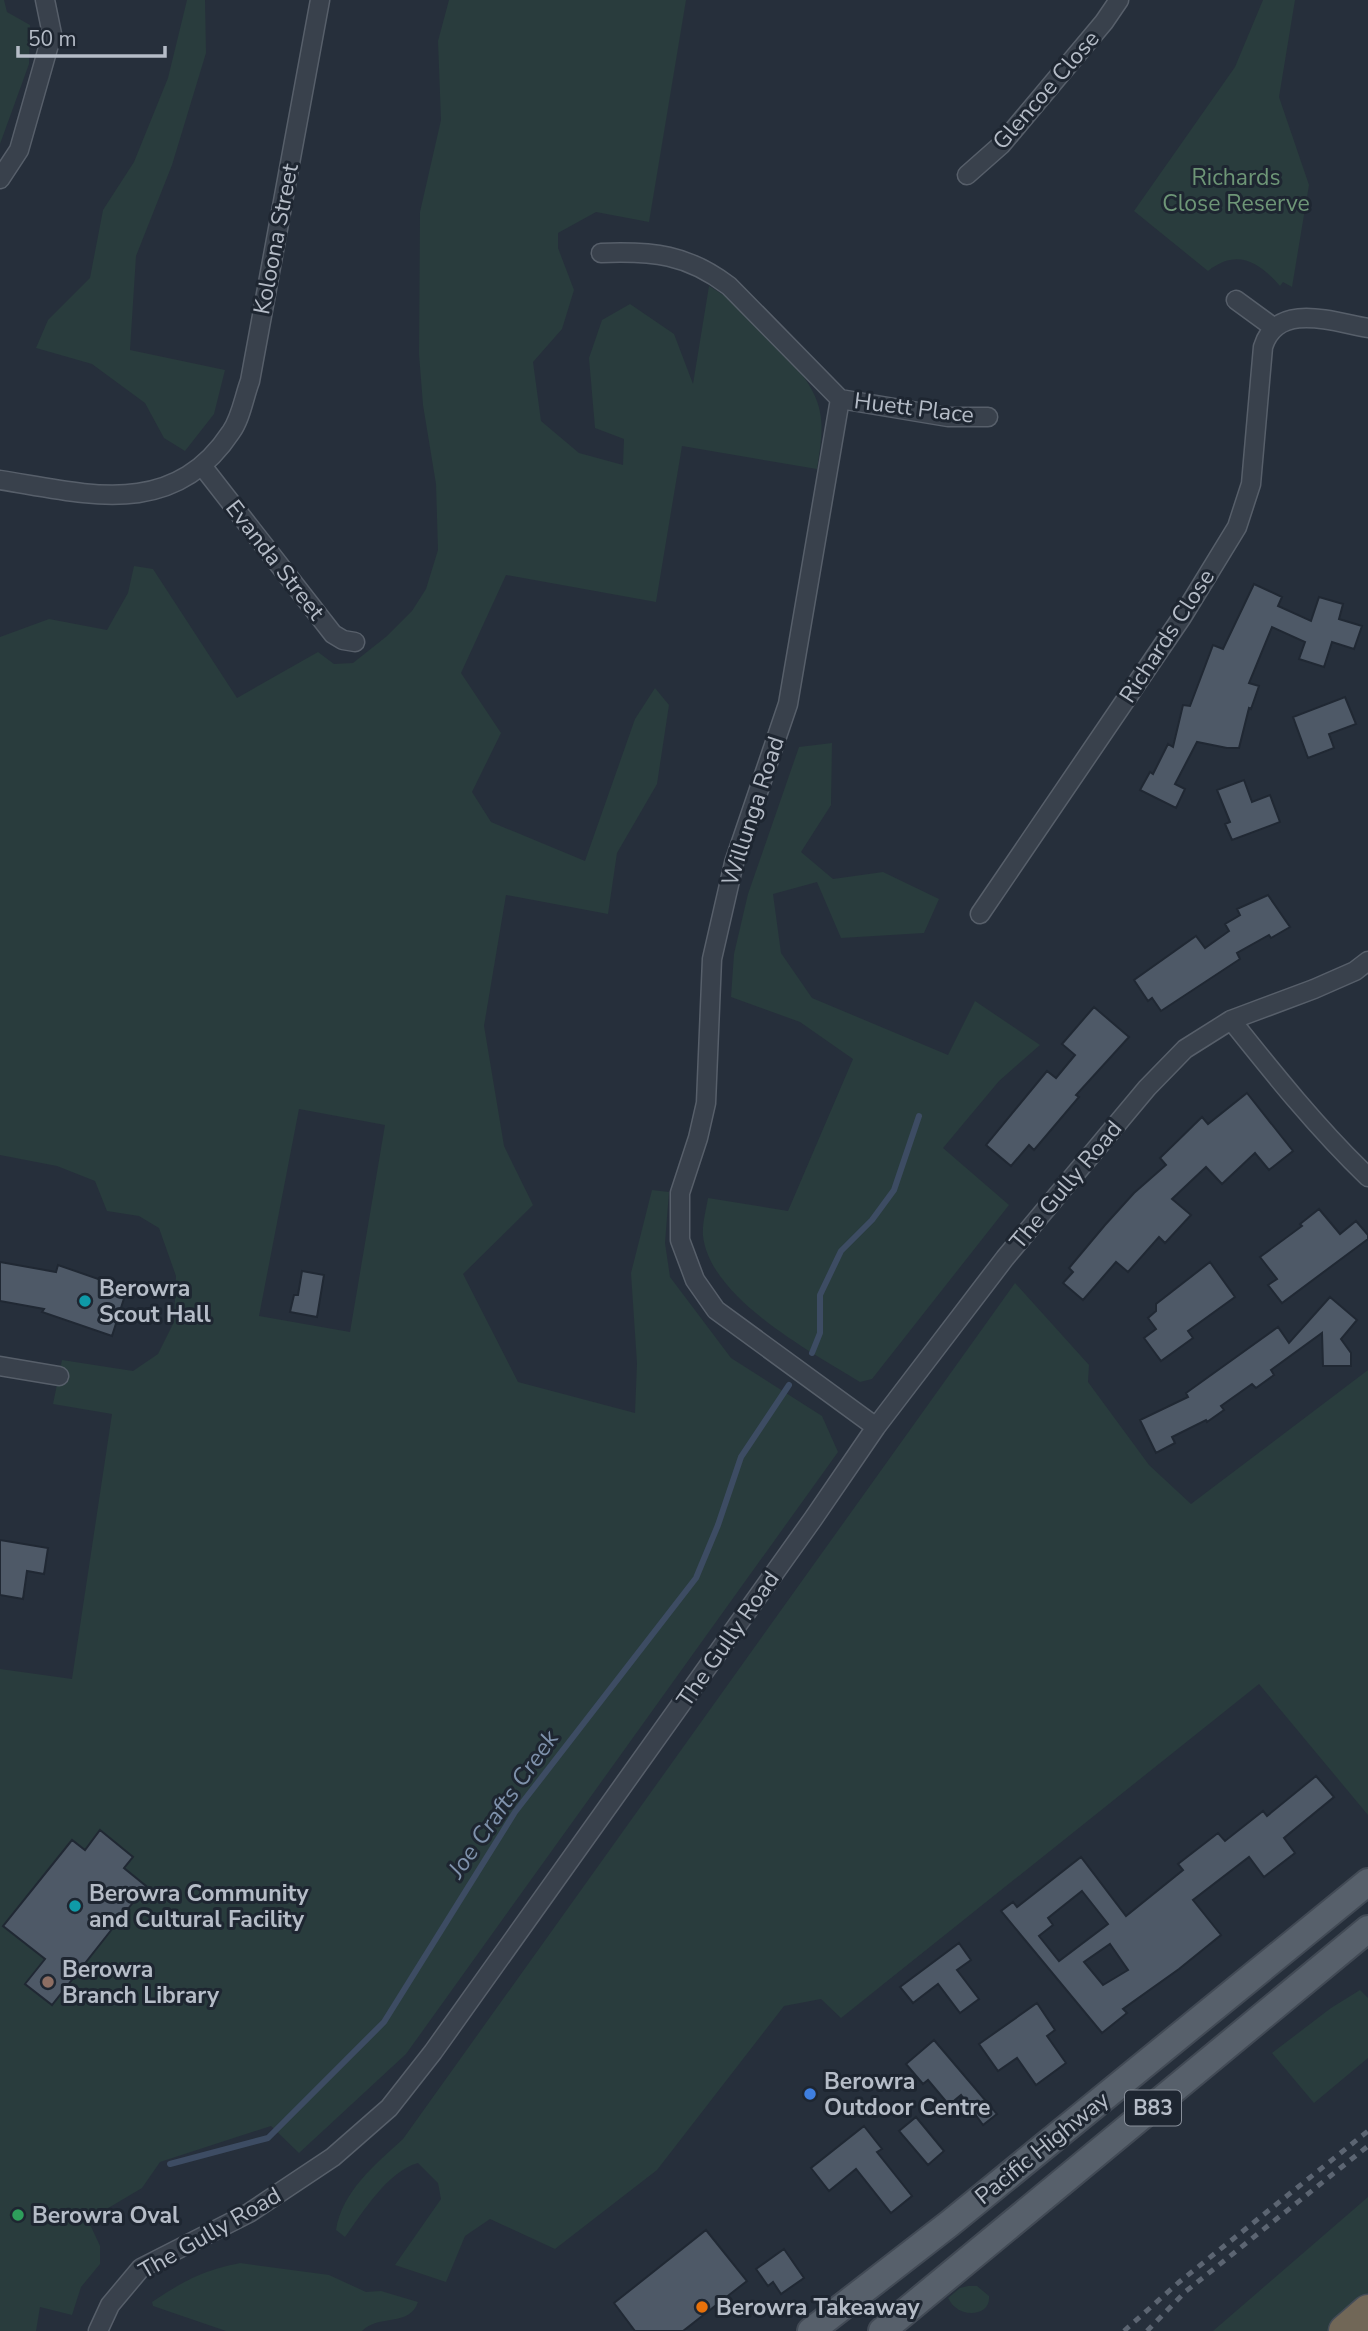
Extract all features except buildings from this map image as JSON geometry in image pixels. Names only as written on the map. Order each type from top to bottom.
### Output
[{"type":"highway","points":[[1345,2331],[1368,2311]]},
{"type":"main road","name":"Pacific Highway","points":[[811,2331],[949,2224],[1368,1882]]},
{"type":"main road","name":"Pacific Highway","points":[[882,2331],[1368,1929]]},
{"type":"street","points":[[0,179],[19,150],[52,34],[45,0]]},
{"type":"street","name":"Koloona Street","points":[[203,467],[233,430],[250,381],[320,0]]},
{"type":"street","name":"Glencoe Close","points":[[967,176],[1001,145],[1104,22],[1119,0]]},
{"type":"street","points":[[601,253],[643,252],[682,259],[709,271],[729,286],[840,399]]},
{"type":"street","points":[[1236,300],[1273,327],[1287,319],[1308,318],[1368,328]]},
{"type":"street","name":"Richards Close","points":[[980,914],[1182,617],[1237,527],[1251,484],[1263,347],[1266,336],[1273,327]]},
{"type":"street","name":"Huett Place","points":[[840,399],[948,417],[988,417]]},
{"type":"street","name":"Willunga Road","points":[[840,399],[788,704],[734,863],[712,959],[706,1103],[680,1194],[680,1240],[695,1280],[716,1310],[876,1427]]},
{"type":"street","points":[[0,480],[94,495],[130,496],[173,484],[203,467]]},
{"type":"street","name":"Evanda Street","points":[[203,467],[334,634],[342,640],[355,642]]},
{"type":"street","name":"The Gully Road","points":[[98,2331],[110,2305],[141,2268],[274,2198],[334,2157],[389,2108],[449,2031],[876,1427],[1004,1258],[1147,1088],[1185,1049],[1231,1020],[1314,989],[1355,971],[1368,961]]},
{"type":"street","points":[[1231,1020],[1285,1088],[1368,1177]]},
{"type":"street","points":[[0,1366],[59,1376]]},
{"type":"green space","points":[[0,0],[4,0],[7,12],[30,25],[29,64],[0,144]]},
{"type":"green space","points":[[187,0],[205,0],[206,53],[172,165],[136,256],[130,350],[225,370],[214,414],[185,451],[164,438],[145,403],[92,364],[36,348],[48,320],[90,278],[103,210],[134,162],[168,78]]},
{"type":"green space","points":[[449,0],[686,0],[649,222],[596,212],[558,233],[558,248],[574,290],[562,329],[533,362],[541,421],[579,453],[623,465],[624,439],[595,428],[589,358],[602,320],[630,304],[674,334],[693,384],[709,286],[725,296],[803,376],[820,410],[822,431],[817,469],[682,446],[656,602],[506,575],[461,673],[501,733],[472,792],[491,822],[585,861],[635,719],[655,688],[669,705],[657,784],[617,853],[608,914],[506,895],[484,1026],[504,1146],[533,1205],[463,1274],[518,1382],[635,1413],[637,1363],[631,1273],[652,1190],[669,1192],[665,1243],[670,1277],[731,1358],[822,1416],[838,1452],[406,2054],[299,2153],[271,2126],[160,2162],[142,2188],[88,2220],[100,2246],[100,2264],[81,2287],[72,2315],[40,2307],[36,2331],[0,2331],[0,1669],[72,1679],[112,1414],[53,1404],[62,1360],[133,1371],[158,1354],[174,1322],[176,1276],[159,1228],[139,1216],[107,1211],[95,1181],[57,1166],[0,1155],[0,637],[49,619],[107,630],[128,593],[134,566],[153,569],[237,698],[318,652],[334,664],[353,663],[387,636],[412,611],[426,589],[438,550],[436,484],[423,405],[419,354],[420,212],[441,120],[438,41]],"holes":[[[299,1109],[385,1125],[350,1332],[259,1316]]]},
{"type":"green space","name":"Richards Close Reserve","points":[[1263,0],[1295,0],[1279,97],[1309,185],[1292,287],[1283,282],[1280,286],[1264,270],[1238,259],[1219,264],[1208,271],[1134,211],[1235,67]]},
{"type":"green space","points":[[832,743],[831,805],[801,852],[833,879],[883,872],[939,899],[924,933],[841,938],[817,882],[773,894],[781,953],[812,998],[948,1055],[975,1001],[1040,1045],[999,1081],[943,1148],[1009,1205],[872,1379],[860,1382],[791,1339],[743,1302],[724,1281],[710,1259],[703,1236],[708,1198],[788,1211],[853,1059],[800,1022],[731,997],[734,954],[748,894],[799,747]]},
{"type":"green space","points":[[1015,1283],[1089,1365],[1088,1382],[1149,1465],[1191,1504],[1368,1370],[1368,1815],[1259,1684],[841,2018],[821,1999],[784,2006],[657,2170],[555,2249],[490,2219],[465,2236],[446,2282],[395,2265],[441,2199],[438,2183],[418,2163],[407,2167],[386,2183],[345,2237],[336,2230],[339,2216],[353,2191],[372,2168],[403,2139]]},
{"type":"green space","points":[[1360,1990],[1368,1998],[1368,2058],[1314,2103],[1272,2053],[1331,2008]]},
{"type":"green space","points":[[1368,2197],[1368,2331],[1213,2331]]},
{"type":"green space","points":[[240,2263],[329,2275],[366,2292],[381,2291],[418,2302],[408,2315],[376,2323],[362,2331],[226,2331],[153,2306],[152,2302],[193,2278]]},
{"type":"green space","points":[[977,2286],[989,2296],[989,2302],[982,2310],[972,2313],[960,2310],[948,2298],[960,2288]]},
{"type":"waterway","name":"Joe Crafts Creek","points":[[812,1353],[820,1333],[820,1295],[841,1251],[872,1220],[894,1190],[919,1116]]},
{"type":"waterway","name":"Joe Crafts Creek","points":[[170,2164],[268,2138],[384,2022],[515,1812],[696,1578],[718,1525],[741,1457],[789,1385]]},
{"type":"railway","points":[[1124,2331],[1178,2283],[1368,2131]]},
{"type":"railway","points":[[1147,2331],[1185,2292],[1368,2146]]},
{"type":"place","name":"Berowra Scout Hall","points":[[85,1301]]},
{"type":"place","name":"Berowra Community and Cultural Facility","points":[[75,1906]]},
{"type":"place","name":"Berowra Branch Library","points":[[48,1982]]},
{"type":"place","name":"Berowra Outdoor Centre","points":[[810,2094]]},
{"type":"place","name":"Berowra Oval","points":[[18,2215]]},
{"type":"place","name":"Berowra Takeaway","points":[[702,2307]]}]
